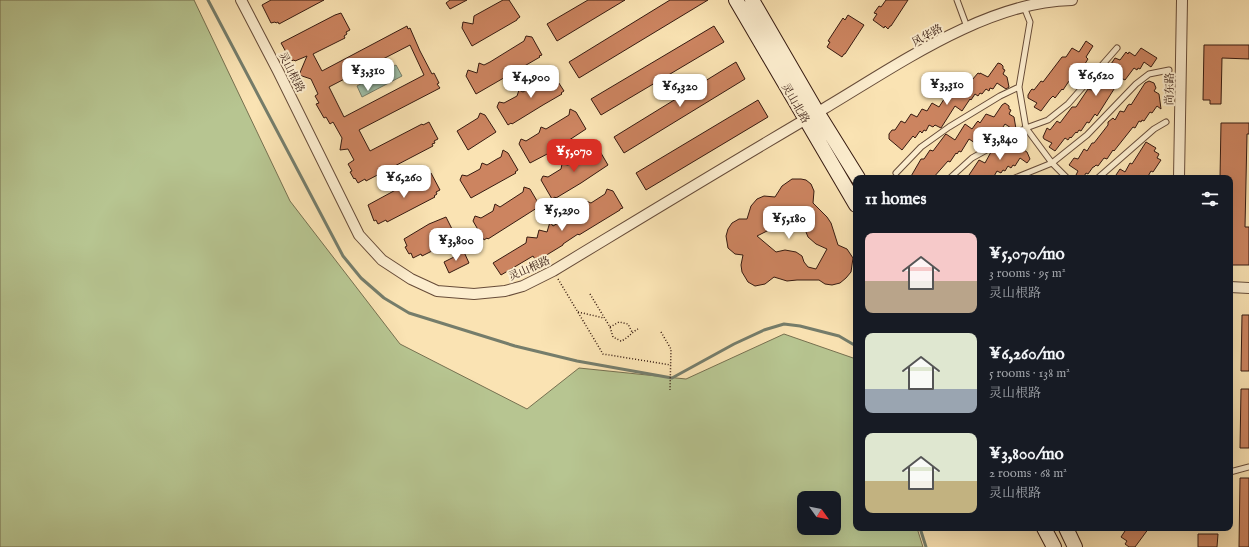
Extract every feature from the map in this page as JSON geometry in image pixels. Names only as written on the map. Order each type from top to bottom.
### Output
[{"type":"main road","name":"灵山北路","points":[[736,0],[811,116],[856,175]]},
{"type":"main road","name":"灵山北路","points":[[752,0],[853,198]]},
{"type":"main road","points":[[1046,531],[1054,547]]},
{"type":"main road","points":[[1067,531],[1075,547]]},
{"type":"street","name":"灵山根路","points":[[241,0],[278,71],[359,235],[382,260],[411,280],[437,291],[474,294],[505,291],[523,286],[553,271],[811,116]]},
{"type":"street","name":"风华路","points":[[811,116],[945,37],[984,20],[1024,7],[1044,2],[1072,0]]},
{"type":"street","name":"尚东路","points":[[1179,175],[1182,0]]},
{"type":"street","points":[[1233,288],[1249,288]]},
{"type":"lane","points":[[958,0],[968,27]]},
{"type":"lane","points":[[1024,7],[1030,22],[1019,87],[1026,128],[1052,163],[1064,175]]},
{"type":"lane","points":[[953,175],[972,158],[1026,128],[1048,120],[1068,104],[1117,48]]},
{"type":"lane","points":[[1022,175],[1052,163],[1087,135],[1136,84],[1149,74],[1168,70]]},
{"type":"lane","points":[[896,174],[921,147],[949,127],[1000,96],[1019,87]]},
{"type":"lane","points":[[1101,175],[1154,129],[1166,122]]},
{"type":"lane","points":[[1233,471],[1249,467]]},
{"type":"path","points":[[553,271],[603,354],[671,365]]},
{"type":"path","points":[[590,294],[610,327],[613,337],[621,341],[638,329]]},
{"type":"path","points":[[578,312],[605,318]]},
{"type":"path","points":[[610,327],[619,322],[628,324],[632,332]]},
{"type":"path","points":[[661,332],[671,349],[670,390]]},
{"type":"shaded area","points":[[0,0],[194,0],[290,201],[400,344],[527,409],[579,368],[686,379],[784,334],[853,358],[853,531],[918,531],[923,547],[0,547]]},
{"type":"shaded area","points":[[396,65],[402,76],[362,97],[357,86]]},
{"type":"building","points":[[271,0],[324,0],[279,24],[278,22],[271,23],[262,5]]},
{"type":"building","points":[[450,0],[467,0],[450,9],[446,3]]},
{"type":"building","points":[[503,0],[509,0],[520,17],[472,46],[462,28],[463,22],[473,24],[474,16]]},
{"type":"building","points":[[588,0],[625,0],[557,41],[547,24]]},
{"type":"building","points":[[670,0],[708,0],[579,78],[569,62]]},
{"type":"building","points":[[886,0],[908,0],[888,29],[885,26],[884,28],[873,20],[877,14],[874,13]]},
{"type":"building","points":[[341,13],[350,30],[346,32],[347,34],[344,36],[345,38],[313,54],[322,71],[407,26],[408,29],[410,28],[432,74],[434,73],[439,83],[437,84],[440,88],[359,130],[370,151],[422,124],[423,125],[429,122],[438,139],[434,141],[435,143],[432,144],[433,146],[366,181],[365,179],[358,183],[350,172],[352,171],[348,164],[354,160],[348,149],[340,150],[342,138],[333,122],[330,124],[326,117],[324,118],[316,104],[319,103],[315,96],[318,94],[311,79],[299,75],[307,56],[291,61],[281,43]],"holes":[[[410,45],[424,75],[344,117],[329,87]]]},
{"type":"building","points":[[848,15],[864,25],[842,57],[827,47],[830,42],[828,41],[843,18],[845,20]]},
{"type":"building","points":[[714,26],[724,42],[601,115],[591,99]]},
{"type":"building","points":[[526,36],[532,37],[542,55],[476,94],[466,76],[468,70],[477,73],[479,63],[484,65],[490,62],[524,41]]},
{"type":"building","points":[[1086,41],[1093,46],[1086,57],[1088,59],[1083,67],[1055,98],[1053,96],[1050,99],[1041,111],[1034,107],[1037,103],[1028,98],[1031,90],[1034,90],[1041,81],[1043,82],[1062,57],[1066,57],[1072,48],[1079,52]]},
{"type":"building","points":[[1204,45],[1249,45],[1249,59],[1222,58],[1221,104],[1210,104],[1210,100],[1203,100]]},
{"type":"building","points":[[1141,48],[1157,58],[1151,67],[1144,62],[1140,69],[1138,68],[1137,70],[1134,68],[1125,80],[1121,78],[1097,116],[1095,114],[1081,131],[1079,130],[1077,133],[1076,132],[1071,138],[1070,137],[1068,140],[1065,138],[1055,151],[1049,147],[1052,143],[1043,137],[1047,128],[1050,130],[1057,121],[1060,123],[1072,107],[1076,107],[1088,89],[1092,90],[1106,68],[1109,67],[1115,58],[1120,60],[1126,52],[1128,54],[1129,52],[1135,56]]},
{"type":"building","points":[[736,62],[745,79],[624,153],[614,137]]},
{"type":"building","points":[[998,63],[1003,66],[1003,69],[1005,70],[1003,74],[1007,77],[1009,87],[1006,89],[997,83],[993,89],[990,88],[989,91],[986,89],[978,96],[975,94],[962,111],[955,106],[941,128],[935,125],[933,127],[929,125],[926,131],[924,130],[922,133],[920,131],[915,138],[913,136],[902,150],[889,139],[889,134],[892,130],[895,130],[901,121],[905,123],[911,114],[917,117],[922,109],[927,111],[932,103],[939,107],[957,83],[962,86],[968,78],[972,80],[978,73],[988,77]]},
{"type":"building","points":[[548,72],[553,74],[564,91],[561,93],[562,94],[508,125],[497,107],[499,102],[504,103],[517,96],[519,90],[523,92],[536,84],[546,77]]},
{"type":"building","points":[[1149,81],[1154,83],[1156,88],[1154,91],[1159,94],[1161,109],[1157,106],[1152,113],[1150,112],[1144,121],[1139,121],[1135,128],[1133,127],[1107,159],[1104,158],[1098,166],[1096,165],[1093,167],[1088,174],[1076,175],[1078,171],[1069,165],[1074,158],[1078,159],[1084,149],[1087,151],[1108,125],[1108,122],[1113,118],[1115,120],[1120,111],[1124,112],[1128,105],[1131,105],[1145,83]]},
{"type":"building","points":[[758,100],[768,117],[646,190],[636,173]]},
{"type":"building","points":[[1005,103],[1009,106],[1009,109],[1011,110],[1009,114],[1014,117],[1016,129],[1014,130],[1005,124],[991,143],[982,137],[979,142],[977,141],[975,143],[969,139],[961,152],[959,151],[957,154],[956,153],[950,162],[948,161],[936,175],[912,175],[921,159],[924,159],[930,150],[933,151],[946,134],[955,140],[965,124],[972,129],[978,121],[980,123],[986,114],[994,117]]},
{"type":"building","points":[[570,109],[576,112],[586,129],[551,152],[530,163],[519,144],[521,139],[526,141],[539,133],[541,127],[546,129],[569,115]]},
{"type":"building","points":[[480,113],[485,115],[496,132],[468,150],[457,131],[478,118]]},
{"type":"building","points":[[1221,123],[1249,123],[1249,134],[1247,134],[1245,227],[1249,227],[1249,265],[1233,265],[1233,175],[1220,175]]},
{"type":"building","points":[[1023,138],[1024,147],[1022,149],[1027,152],[1030,159],[1027,163],[1020,158],[1015,166],[1013,165],[1011,168],[1008,166],[1005,171],[1003,170],[1001,173],[997,171],[995,175],[969,175],[979,160],[985,163],[991,152],[1000,147],[1008,152],[1016,140]]},
{"type":"building","points":[[1146,142],[1156,148],[1154,151],[1159,154],[1157,158],[1161,160],[1153,172],[1151,171],[1149,175],[1116,175],[1120,169],[1125,172],[1130,163],[1132,164]]},
{"type":"building","points":[[592,146],[598,148],[608,165],[581,183],[552,199],[541,180],[543,176],[548,177],[561,169],[562,164],[568,165],[578,159],[591,151]]},
{"type":"building","points":[[503,150],[508,153],[518,170],[515,172],[516,173],[471,198],[460,180],[462,175],[467,176],[480,169],[482,163],[487,165],[501,157]]},
{"type":"building","points":[[431,173],[440,190],[436,192],[437,194],[434,196],[435,197],[387,222],[386,220],[378,224],[376,220],[374,221],[368,205],[414,180]]},
{"type":"building","points":[[792,179],[806,180],[811,184],[814,191],[813,203],[831,223],[838,245],[847,249],[853,258],[851,272],[840,283],[832,285],[825,284],[819,280],[787,281],[774,277],[765,284],[755,286],[748,282],[742,272],[741,265],[743,255],[735,254],[728,248],[726,236],[728,229],[732,223],[739,219],[747,219],[751,206],[757,199],[764,196],[775,197],[782,186]],"holes":[[[803,215],[804,227],[808,237],[816,244],[827,249],[816,269],[808,267],[802,256],[796,252],[785,250],[776,252],[757,236],[773,228],[782,217]]]},
{"type":"building","points":[[524,187],[530,189],[540,206],[488,239],[487,238],[484,240],[473,221],[475,216],[481,218],[493,211],[495,204],[500,207],[523,192]]},
{"type":"building","points":[[607,189],[613,191],[623,208],[579,235],[578,234],[540,259],[536,261],[533,256],[501,275],[493,263],[526,243],[527,237],[537,238],[539,230],[547,232],[550,222],[553,226],[565,219],[566,213],[571,215],[584,207],[586,201],[591,203],[605,194]]},
{"type":"building","points":[[446,217],[455,235],[451,236],[452,238],[449,240],[450,242],[422,256],[421,254],[413,258],[411,253],[409,254],[405,247],[407,246],[404,239],[429,224]]},
{"type":"building","points":[[464,252],[469,263],[449,273],[444,262]]},
{"type":"building","points":[[1242,315],[1249,315],[1249,371],[1241,371]]},
{"type":"building","points":[[1241,389],[1249,389],[1249,448],[1240,448]]},
{"type":"building","points":[[1240,478],[1249,478],[1249,547],[1239,547]]},
{"type":"building","points":[[1125,531],[1147,531],[1135,547],[1129,547],[1125,544],[1127,541],[1121,537]]},
{"type":"building","points":[[1198,534],[1218,534],[1217,547],[1198,547]]},
{"type":"waterway","points":[[208,0],[343,256],[361,278],[384,298],[409,313],[515,346],[577,361],[672,378],[734,344],[764,330],[784,324],[800,326],[839,336],[853,344]]},
{"type":"waterway","points":[[921,531],[926,547]]}]
